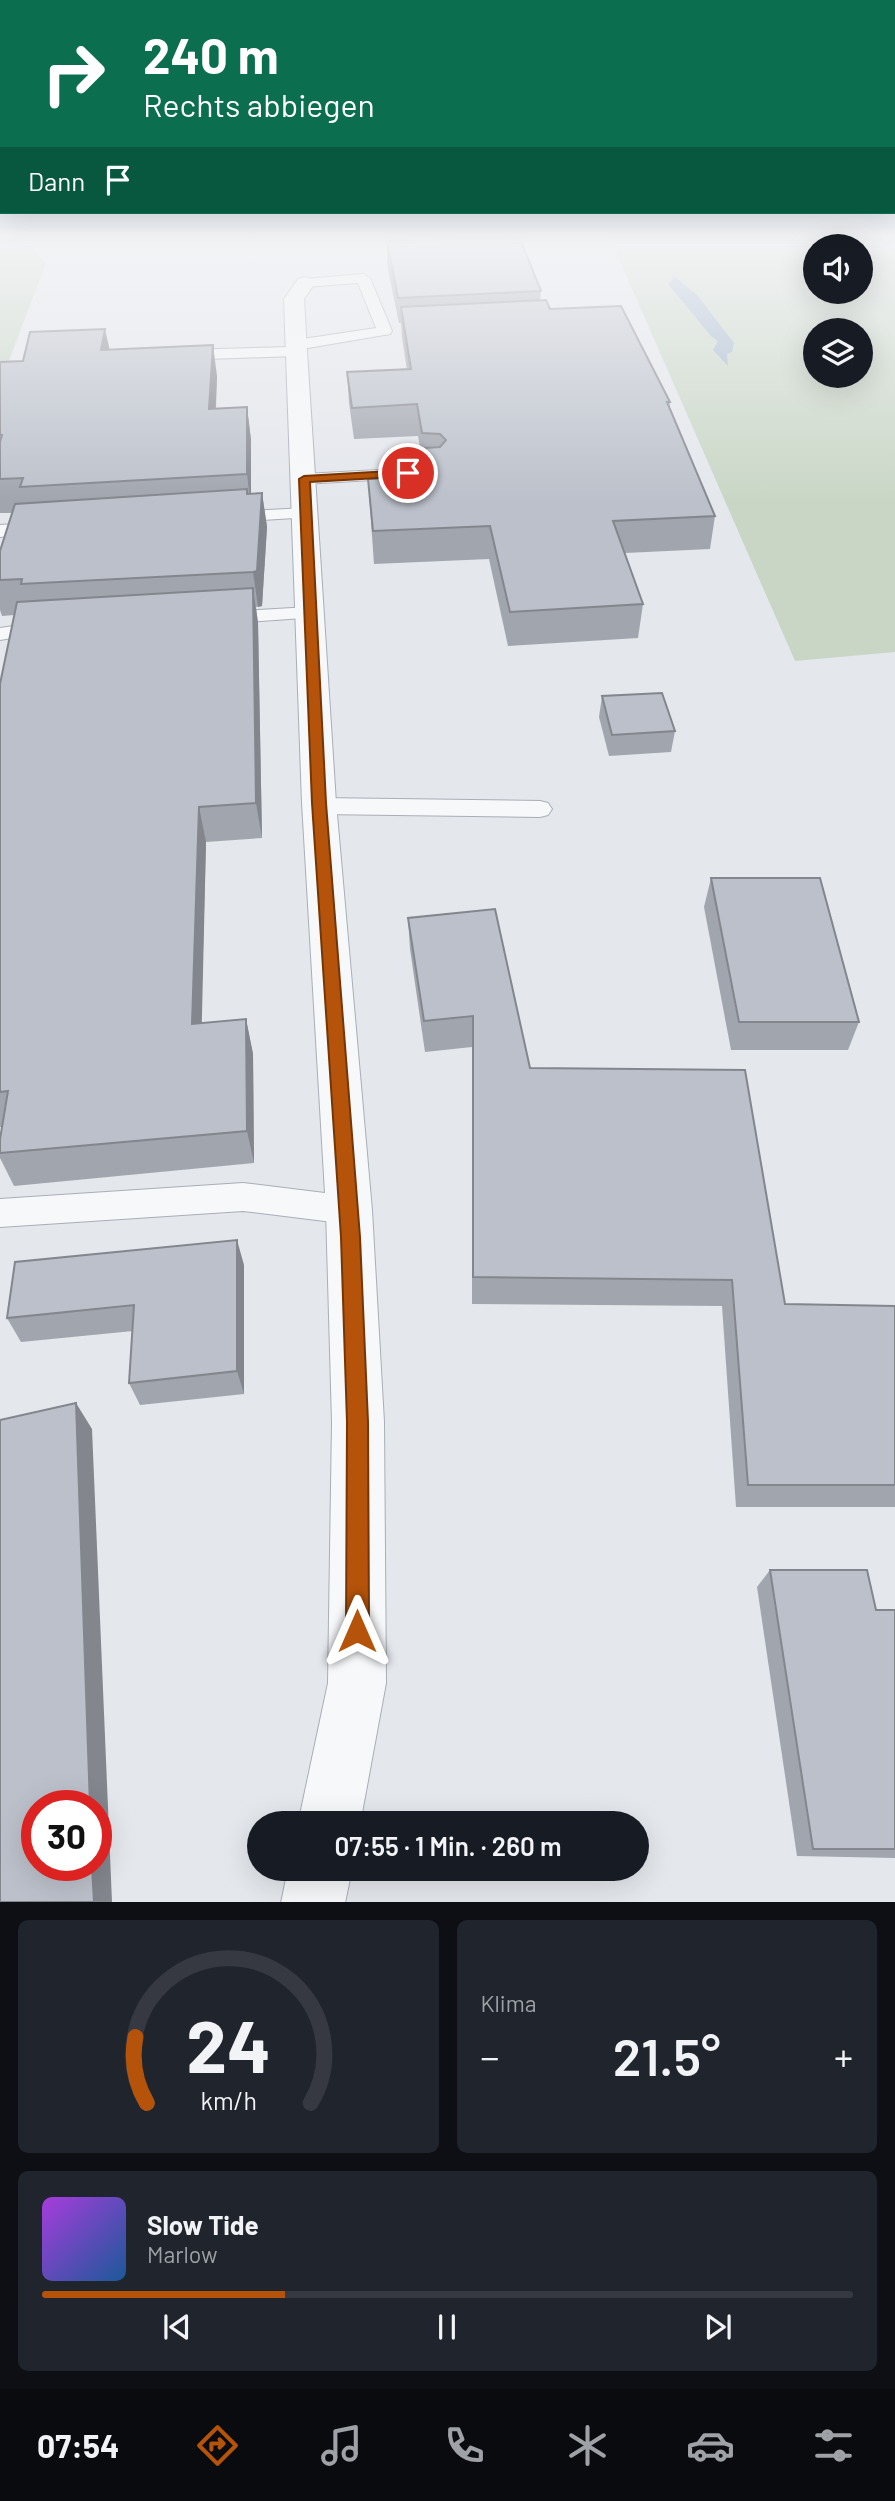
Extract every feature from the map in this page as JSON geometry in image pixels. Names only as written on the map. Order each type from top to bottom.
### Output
[{"type":"street","points":[[295,325],[319,806],[349,1210],[358,1422],[357,1683],[332,1811]]},
{"type":"street","points":[[313,1902],[317,1881]]},
{"type":"lane","points":[[164,356],[296,348],[392,330],[389,325]]},
{"type":"lane","points":[[208,519],[305,496],[434,472]]},
{"type":"lane","points":[[0,531],[55,528]]},
{"type":"lane","points":[[199,619],[310,613]]},
{"type":"lane","points":[[0,634],[60,626]]},
{"type":"lane","points":[[319,806],[540,809]]},
{"type":"lane","points":[[0,1213],[243,1197],[349,1210]]},
{"type":"green space","points":[[0,325],[23,325],[8,363],[0,363]]},
{"type":"green space","points":[[648,325],[803,325],[803,388],[873,388],[873,325],[895,325],[895,652],[795,661]]},
{"type":"water","points":[[702,325],[720,325],[734,343],[732,352],[727,354],[728,366],[713,350],[718,341]]},
{"type":"building","points":[[404,325],[631,325],[670,402],[667,402],[715,516],[613,521],[643,604],[510,612],[490,526],[373,531],[368,479],[430,476],[425,448],[440,447],[446,440],[440,434],[422,433],[417,404],[352,408],[347,372],[411,369]]},
{"type":"building","points":[[105,329],[101,350],[213,345],[209,409],[247,407],[247,474],[20,487],[23,478],[0,479],[0,362],[23,361],[30,332]]},
{"type":"building","points":[[247,489],[247,494],[262,493],[257,571],[21,584],[22,579],[0,580],[0,551],[15,504]]},
{"type":"building","points":[[253,588],[256,803],[199,807],[192,1024],[246,1019],[247,1131],[0,1153],[8,1091],[0,1092],[0,684],[17,602]]},
{"type":"building","points":[[662,693],[675,731],[612,735],[602,696]]},
{"type":"building","points":[[711,878],[820,878],[859,1022],[739,1022]]},
{"type":"building","points":[[495,909],[530,1068],[745,1070],[785,1304],[895,1306],[895,1485],[748,1485],[732,1280],[473,1277],[473,1016],[424,1021],[408,918]]},
{"type":"building","points":[[237,1240],[237,1371],[129,1383],[134,1305],[7,1318],[15,1262]]},
{"type":"building","points":[[76,1403],[89,1790],[21,1790],[21,1881],[93,1881],[94,1902],[0,1902],[0,1420]]},
{"type":"building","points":[[770,1570],[867,1570],[876,1610],[895,1610],[895,1849],[813,1849]]},
{"type":"route","points":[[357,1631],[358,1422],[350,1237],[319,803],[304,479],[408,473]]}]
